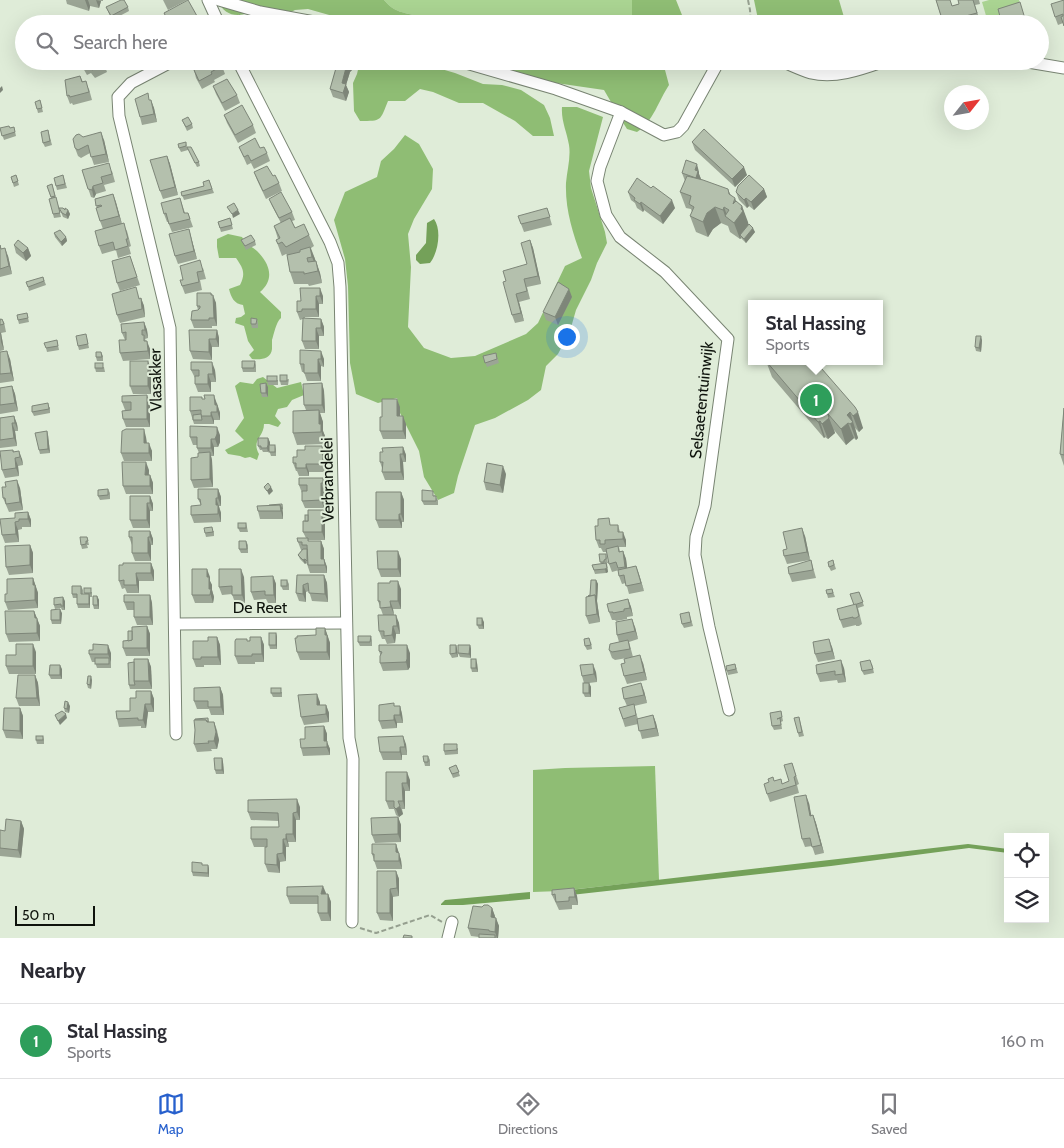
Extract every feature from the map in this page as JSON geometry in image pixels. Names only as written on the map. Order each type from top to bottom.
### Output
[{"type":"street","points":[[208,0],[215,15]]},
{"type":"street","points":[[219,0],[276,15]]},
{"type":"street","points":[[1049,66],[1064,68]]},
{"type":"street","name":"Vlasakker","points":[[156,70],[131,83],[118,97],[119,116],[170,328],[176,734]]},
{"type":"street","name":"Verbrandelei","points":[[243,70],[330,242],[338,263],[349,738],[353,759],[352,922]]},
{"type":"street","points":[[490,70],[556,89],[621,112],[664,135],[677,132],[683,126],[714,70]]},
{"type":"street","points":[[804,70],[825,75],[848,73],[857,70]]},
{"type":"street","name":"Selsaetentuinwijk","points":[[621,112],[600,167],[597,181],[606,215],[620,237],[665,272],[728,339],[705,506],[696,537],[694,555],[729,710]]},
{"type":"street","name":"De Reet","points":[[175,624],[346,623]]},
{"type":"street","points":[[448,938],[452,922]]},
{"type":"path","points":[[748,0],[750,15]]},
{"type":"path","points":[[352,922],[362,930],[376,933],[430,915],[441,922],[452,922]]},
{"type":"shaded area","points":[[218,0],[384,0],[392,7],[414,15],[329,15],[308,9],[295,10],[289,13],[275,11],[262,6],[250,13],[237,15],[231,14],[221,7]]},
{"type":"shaded area","points":[[384,0],[632,0],[633,12],[633,15],[413,15],[392,7]]},
{"type":"shaded area","points":[[632,0],[676,0],[682,15],[632,15]]},
{"type":"shaded area","points":[[754,0],[839,0],[843,15],[757,15]]},
{"type":"shaded area","points":[[989,0],[1019,0],[1021,8],[999,15],[986,15],[982,2]]},
{"type":"shaded area","points":[[358,70],[445,70],[483,84],[502,85],[521,90],[544,105],[550,118],[554,136],[533,136],[515,121],[483,103],[459,103],[433,92],[420,89],[405,101],[388,101],[383,113],[376,120],[360,121],[354,111],[353,83]]},
{"type":"shaded area","points":[[511,70],[665,70],[669,85],[652,117],[637,132],[627,129],[622,121],[623,107],[611,102],[604,90],[549,82]]},
{"type":"shaded area","points":[[562,107],[577,107],[603,117],[589,171],[591,188],[607,243],[576,310],[570,331],[558,354],[546,366],[541,390],[528,400],[495,418],[475,425],[454,493],[438,500],[424,477],[419,451],[400,413],[397,398],[378,403],[356,394],[350,363],[348,286],[345,259],[334,220],[345,192],[377,177],[381,161],[405,135],[419,144],[433,169],[432,189],[414,219],[408,234],[411,267],[408,327],[424,348],[451,358],[475,356],[526,334],[538,323],[565,266],[582,258],[568,212],[566,183],[569,150],[562,117]]},
{"type":"shaded area","points":[[434,219],[438,229],[435,253],[430,263],[420,264],[416,260],[416,255],[426,243],[427,223]]},
{"type":"shaded area","points":[[228,234],[242,237],[257,251],[268,266],[268,282],[260,292],[281,312],[281,318],[274,331],[270,355],[265,358],[252,359],[249,355],[254,350],[248,341],[244,326],[235,323],[236,318],[245,314],[243,305],[233,300],[229,289],[240,285],[243,274],[242,268],[236,258],[219,258],[217,247],[217,239]]},
{"type":"shaded area","points":[[263,377],[277,388],[301,382],[304,395],[292,400],[287,407],[278,409],[275,416],[281,423],[278,427],[264,424],[256,445],[259,454],[257,460],[250,457],[245,458],[228,454],[225,450],[244,440],[235,431],[244,418],[235,386],[240,382],[253,384],[257,379]]},
{"type":"shaded area","points":[[655,766],[659,880],[560,891],[533,892],[533,770]]},
{"type":"shaded area","points":[[968,844],[1004,848],[1004,852],[969,848],[831,866],[553,897],[553,892]]},
{"type":"shaded area","points":[[530,892],[530,899],[441,905],[445,900]]},
{"type":"building","points":[[124,0],[128,7],[110,15],[106,7]]},
{"type":"building","points":[[188,0],[196,15],[165,15],[164,13]]},
{"type":"building","points":[[936,0],[950,0],[952,6],[959,4],[958,0],[973,0],[977,13],[969,15],[941,15]]},
{"type":"building","points":[[1064,0],[1064,26],[1061,17],[1063,14],[1055,17],[1051,4]]},
{"type":"building","points":[[1020,2],[1024,15],[1000,15],[998,9]]},
{"type":"building","points":[[194,70],[215,70],[211,72],[212,74],[199,81]]},
{"type":"building","points":[[335,70],[345,70],[342,83],[346,84],[343,93],[330,89]]},
{"type":"building","points":[[80,76],[82,82],[86,81],[89,92],[70,97],[69,95],[67,96],[65,80]]},
{"type":"building","points":[[227,79],[237,95],[222,103],[213,86]]},
{"type":"building","points":[[148,93],[154,114],[140,117],[135,99]]},
{"type":"building","points":[[40,100],[42,108],[37,109],[35,102]]},
{"type":"building","points":[[242,105],[253,125],[235,135],[224,115]]},
{"type":"building","points":[[188,117],[192,124],[186,127],[182,120]]},
{"type":"building","points":[[9,126],[10,128],[14,127],[15,132],[2,136],[0,128]]},
{"type":"building","points":[[704,129],[744,167],[732,179],[692,142]]},
{"type":"building","points":[[48,130],[50,141],[43,143],[41,132]]},
{"type":"building","points":[[101,132],[106,154],[91,157],[88,145],[78,150],[75,148],[73,139],[76,135],[79,134],[83,137]]},
{"type":"building","points":[[255,138],[260,148],[264,147],[267,153],[251,161],[248,155],[244,157],[239,147]]},
{"type":"building","points":[[186,142],[186,146],[179,148],[178,144]]},
{"type":"building","points":[[187,147],[191,147],[199,162],[195,163]]},
{"type":"building","points":[[167,156],[175,187],[160,191],[150,160]]},
{"type":"building","points":[[686,160],[697,164],[695,170],[698,171],[696,178],[682,173]]},
{"type":"building","points":[[109,163],[112,174],[101,177],[103,183],[93,186],[92,190],[88,189],[82,170]]},
{"type":"building","points":[[267,166],[279,183],[263,191],[254,172]]},
{"type":"building","points":[[16,175],[18,181],[13,183],[11,177]]},
{"type":"building","points":[[63,175],[65,184],[56,186],[54,178]]},
{"type":"building","points":[[749,175],[764,189],[751,202],[746,198],[744,200],[736,192],[738,186]]},
{"type":"building","points":[[687,176],[728,189],[729,194],[735,198],[733,204],[736,201],[742,206],[741,209],[743,211],[734,223],[725,216],[729,210],[724,207],[723,210],[715,207],[707,213],[703,222],[690,216],[694,207],[689,204],[691,196],[680,192]]},
{"type":"building","points":[[637,178],[651,188],[653,186],[672,200],[660,216],[641,202],[640,204],[634,200],[635,198],[628,192]]},
{"type":"building","points":[[209,180],[212,189],[182,196],[181,192],[204,186],[203,182]]},
{"type":"building","points":[[52,184],[55,196],[51,197],[47,186]]},
{"type":"building","points":[[281,192],[292,212],[279,218],[269,199]]},
{"type":"building","points":[[113,194],[119,216],[100,221],[96,208],[102,206],[96,206],[95,199]]},
{"type":"building","points":[[56,197],[60,213],[53,214],[49,199]]},
{"type":"building","points":[[180,198],[184,213],[188,213],[190,219],[169,224],[161,203]]},
{"type":"building","points":[[234,203],[238,210],[232,214],[227,207]]},
{"type":"building","points":[[59,208],[68,210],[66,215],[62,213]]},
{"type":"building","points":[[547,208],[550,217],[521,224],[518,216]]},
{"type":"building","points":[[230,218],[232,225],[220,228],[218,222]]},
{"type":"building","points":[[290,218],[295,228],[304,224],[309,235],[286,247],[282,242],[278,244],[276,240],[280,238],[274,226]]},
{"type":"building","points":[[124,223],[128,246],[115,250],[113,242],[99,246],[95,231]]},
{"type":"building","points":[[749,224],[753,228],[744,239],[740,235]]},
{"type":"building","points":[[189,229],[194,251],[175,256],[169,234]]},
{"type":"building","points":[[60,230],[66,237],[61,242],[54,233]]},
{"type":"building","points":[[251,235],[255,241],[245,246],[241,240]]},
{"type":"building","points":[[18,240],[28,248],[23,253],[14,245]]},
{"type":"building","points":[[530,240],[538,276],[524,279],[527,291],[516,294],[521,313],[512,315],[503,282],[506,281],[503,271],[527,264],[521,243]]},
{"type":"building","points":[[0,245],[1,249],[5,248],[9,266],[0,269]]},
{"type":"building","points":[[310,247],[312,257],[307,258],[308,262],[316,261],[318,271],[304,274],[304,272],[290,272],[287,255]]},
{"type":"building","points":[[130,256],[137,277],[117,283],[112,261]]},
{"type":"building","points":[[200,260],[203,271],[197,272],[199,282],[182,286],[180,280],[183,280],[180,266]]},
{"type":"building","points":[[43,277],[44,281],[28,287],[26,282]]},
{"type":"building","points":[[558,282],[569,289],[555,317],[543,312]]},
{"type":"building","points":[[136,287],[139,299],[141,298],[142,309],[117,315],[112,294]]},
{"type":"building","points":[[300,288],[320,288],[320,296],[316,296],[316,309],[302,309],[302,311],[297,312],[297,301],[301,301]]},
{"type":"building","points":[[197,293],[211,293],[213,295],[214,318],[209,318],[209,320],[191,320],[192,311],[200,308],[200,306],[197,306]]},
{"type":"building","points":[[27,313],[28,318],[18,320],[17,315]]},
{"type":"building","points":[[251,318],[257,319],[256,324],[251,324]]},
{"type":"building","points":[[303,318],[321,319],[321,328],[316,328],[316,341],[302,341]]},
{"type":"building","points":[[2,319],[4,324],[0,325],[0,320]]},
{"type":"building","points":[[144,322],[145,330],[142,330],[142,335],[144,335],[144,341],[147,341],[148,351],[120,353],[119,340],[126,340],[126,332],[122,333],[121,324]]},
{"type":"building","points":[[189,330],[217,330],[216,339],[209,339],[209,352],[190,351]]},
{"type":"building","points":[[86,334],[88,344],[78,346],[76,336]]},
{"type":"building","points":[[976,336],[981,336],[979,348],[975,347]]},
{"type":"building","points":[[57,340],[58,346],[46,348],[44,343]]},
{"type":"building","points":[[300,350],[321,351],[321,359],[318,359],[318,373],[304,373],[304,364],[300,364]]},
{"type":"building","points":[[7,351],[11,373],[0,374],[0,352]]},
{"type":"building","points":[[96,352],[101,352],[102,357],[96,357]]},
{"type":"building","points":[[496,353],[497,359],[485,363],[483,356]]},
{"type":"building","points":[[130,361],[148,361],[148,386],[130,386]]},
{"type":"building","points":[[242,361],[255,361],[254,368],[242,368]]},
{"type":"building","points":[[191,362],[212,362],[213,374],[208,374],[208,384],[195,384],[195,376],[199,376],[199,370],[191,370]]},
{"type":"building","points":[[95,363],[103,363],[103,368],[95,368]]},
{"type":"building","points":[[769,365],[818,365],[858,412],[853,416],[850,412],[847,415],[853,422],[848,423],[841,429],[828,414],[829,418],[822,424],[820,421],[818,422]]},
{"type":"building","points":[[280,375],[287,375],[287,381],[280,381]]},
{"type":"building","points":[[267,376],[277,376],[277,381],[267,381]]},
{"type":"building","points":[[266,383],[266,393],[261,393],[260,384]]},
{"type":"building","points":[[322,383],[322,405],[304,405],[303,384]]},
{"type":"building","points":[[12,386],[15,403],[0,405],[0,388]]},
{"type":"building","points":[[147,395],[147,419],[123,419],[122,411],[131,410],[131,402],[122,402],[122,396]]},
{"type":"building","points":[[204,395],[214,395],[217,412],[211,412],[211,416],[201,416],[201,410],[190,411],[190,397],[202,397],[202,399],[205,399]]},
{"type":"building","points":[[382,399],[397,399],[397,416],[403,416],[403,431],[380,431]]},
{"type":"building","points":[[48,403],[49,409],[32,412],[32,406]]},
{"type":"building","points":[[1064,408],[1064,455],[1060,454]]},
{"type":"building","points":[[319,410],[321,432],[293,433],[293,411]]},
{"type":"building","points":[[201,414],[202,420],[193,420],[193,415]]},
{"type":"building","points":[[14,416],[15,423],[12,423],[14,438],[0,440],[0,418]]},
{"type":"building","points":[[190,426],[217,427],[215,439],[211,439],[211,448],[197,448],[197,437],[190,437]]},
{"type":"building","points":[[126,429],[144,429],[144,443],[149,443],[149,453],[121,453],[122,431]]},
{"type":"building","points":[[47,431],[48,449],[39,450],[35,433]]},
{"type":"building","points":[[258,438],[268,438],[267,448],[258,446]]},
{"type":"building","points":[[269,445],[275,445],[275,452],[269,452]]},
{"type":"building","points":[[305,446],[322,446],[323,464],[306,464],[306,468],[296,468],[296,463],[293,463],[293,457],[297,457],[297,450],[305,450]]},
{"type":"building","points":[[403,447],[403,454],[400,454],[401,472],[382,472],[383,462],[380,462],[380,452],[383,452],[382,448]]},
{"type":"building","points":[[13,450],[13,452],[19,451],[20,457],[15,458],[16,468],[2,470],[0,451]]},
{"type":"building","points":[[210,452],[210,479],[191,480],[191,458],[198,457],[198,453]]},
{"type":"building","points":[[122,462],[146,462],[145,475],[150,475],[150,486],[123,486]]},
{"type":"building","points":[[487,463],[503,466],[500,485],[484,482]]},
{"type":"building","points":[[299,478],[323,478],[323,483],[321,483],[321,500],[302,501],[302,491],[307,491],[307,485],[299,485]]},
{"type":"building","points":[[17,480],[20,502],[6,504],[5,498],[3,498],[2,487],[6,487],[5,482]]},
{"type":"building","points":[[268,483],[271,487],[267,491],[264,487]]},
{"type":"building","points":[[108,489],[108,495],[98,496],[98,490]]},
{"type":"building","points":[[198,489],[218,489],[216,505],[218,505],[218,514],[191,515],[191,506],[201,505],[200,499],[198,499]]},
{"type":"building","points":[[422,490],[433,491],[436,501],[422,501]]},
{"type":"building","points":[[376,492],[401,492],[401,514],[399,514],[399,520],[376,520]]},
{"type":"building","points":[[130,496],[150,496],[150,503],[147,503],[147,520],[130,520]]},
{"type":"building","points":[[282,504],[282,509],[280,505],[269,506],[269,505]]},
{"type":"building","points":[[280,505],[281,511],[258,511],[257,506]]},
{"type":"building","points":[[308,510],[324,510],[324,515],[322,515],[322,532],[303,532],[303,521],[308,521]]},
{"type":"building","points":[[28,512],[28,519],[19,519],[19,521],[15,522],[16,534],[2,535],[0,519],[15,518],[15,513]]},
{"type":"building","points":[[305,515],[308,515],[308,521],[305,521]]},
{"type":"building","points":[[609,518],[610,525],[618,525],[618,532],[623,532],[623,539],[605,540],[605,544],[600,544],[600,540],[596,540],[595,526],[598,526],[598,519]]},
{"type":"building","points":[[238,523],[246,523],[246,528],[238,528]]},
{"type":"building","points":[[212,527],[213,532],[205,533],[204,528]]},
{"type":"building","points":[[802,528],[807,552],[784,556],[783,550],[787,549],[783,532]]},
{"type":"building","points":[[129,531],[150,531],[148,553],[132,553],[132,537],[129,537]]},
{"type":"building","points":[[80,537],[87,537],[88,541],[86,541],[86,544],[81,545]]},
{"type":"building","points":[[297,538],[308,538],[308,541],[321,541],[321,559],[324,559],[325,565],[308,565],[307,545],[302,545],[302,542],[298,542]]},
{"type":"building","points":[[239,541],[246,541],[247,549],[239,549]]},
{"type":"building","points":[[30,545],[30,565],[6,567],[5,546]]},
{"type":"building","points":[[618,546],[619,552],[623,551],[625,567],[618,568],[616,562],[609,564],[606,549]]},
{"type":"building","points":[[303,549],[307,549],[307,561],[298,555]]},
{"type":"building","points":[[377,551],[398,551],[398,569],[378,569]]},
{"type":"building","points":[[599,554],[606,554],[604,562],[600,562]]},
{"type":"building","points":[[811,560],[813,570],[789,574],[788,567]]},
{"type":"building","points":[[833,560],[834,565],[829,567],[828,562]]},
{"type":"building","points":[[123,563],[151,563],[151,573],[136,573],[137,585],[124,585],[124,580],[119,581],[119,565],[123,565]]},
{"type":"building","points":[[606,563],[607,568],[605,569],[594,570],[592,565]]},
{"type":"building","points":[[636,566],[641,583],[626,586],[624,575],[619,576],[618,570]]},
{"type":"building","points":[[192,569],[207,569],[209,589],[211,589],[210,595],[192,595]]},
{"type":"building","points":[[219,569],[241,569],[242,595],[232,595],[232,586],[219,587]]},
{"type":"building","points":[[297,575],[324,575],[325,594],[309,593],[308,583],[303,585],[303,594],[296,593]]},
{"type":"building","points":[[273,576],[274,595],[265,595],[265,591],[251,592],[251,577]]},
{"type":"building","points":[[33,578],[35,600],[5,602],[7,579]]},
{"type":"building","points":[[281,580],[287,580],[287,586],[281,586]]},
{"type":"building","points":[[591,580],[596,580],[596,597],[595,595],[588,596],[590,595]]},
{"type":"building","points":[[390,581],[398,581],[398,601],[390,601],[391,607],[380,608],[378,583],[390,583]]},
{"type":"building","points":[[72,586],[81,586],[81,594],[89,594],[89,604],[77,604],[77,594],[72,594]]},
{"type":"building","points":[[84,588],[91,588],[91,593],[84,593]]},
{"type":"building","points":[[832,589],[833,593],[827,594],[826,590]]},
{"type":"building","points":[[859,592],[863,602],[854,605],[850,594]]},
{"type":"building","points":[[124,595],[150,595],[150,617],[134,617],[134,602],[124,602]]},
{"type":"building","points":[[595,595],[597,614],[586,616],[586,597]]},
{"type":"building","points":[[93,596],[97,596],[98,605],[93,605]]},
{"type":"building","points":[[63,597],[63,606],[61,604],[54,605],[54,598]]},
{"type":"building","points":[[628,599],[630,608],[624,609],[624,611],[609,612],[607,604]]},
{"type":"building","points":[[856,604],[859,616],[840,620],[837,609]]},
{"type":"building","points":[[60,609],[60,620],[51,620],[51,610]]},
{"type":"building","points":[[5,611],[34,611],[35,618],[37,618],[37,633],[6,634]]},
{"type":"building","points":[[689,612],[691,622],[682,624],[680,614]]},
{"type":"building","points":[[378,615],[396,615],[397,626],[393,626],[392,635],[384,636],[384,631],[379,631]]},
{"type":"building","points":[[477,618],[482,618],[482,625],[477,625]]},
{"type":"building","points":[[632,619],[635,631],[617,635],[616,622]]},
{"type":"building","points":[[147,626],[147,648],[123,648],[123,641],[132,640],[132,627]]},
{"type":"building","points":[[316,628],[325,628],[327,652],[297,652],[295,638],[297,636],[316,635]]},
{"type":"building","points":[[128,631],[132,631],[132,640],[128,641]]},
{"type":"building","points":[[269,633],[276,633],[276,645],[269,645]]},
{"type":"building","points":[[358,636],[371,636],[370,642],[358,642]]},
{"type":"building","points":[[208,637],[217,637],[218,657],[193,659],[193,641],[208,641]]},
{"type":"building","points":[[250,637],[261,637],[262,654],[235,656],[236,639],[247,639],[247,641],[250,641]]},
{"type":"building","points":[[589,638],[591,645],[585,646],[584,639]]},
{"type":"building","points":[[829,639],[832,651],[815,654],[813,642]]},
{"type":"building","points":[[628,640],[630,649],[612,652],[609,650],[610,644]]},
{"type":"building","points":[[16,644],[33,644],[33,666],[6,666],[6,655],[16,655]]},
{"type":"building","points":[[93,644],[108,645],[108,654],[89,654],[89,650],[93,650]]},
{"type":"building","points":[[379,645],[407,645],[406,662],[380,663],[382,652],[379,651]]},
{"type":"building","points":[[450,645],[456,645],[456,653],[450,654]]},
{"type":"building","points":[[458,645],[470,645],[469,654],[458,653]]},
{"type":"building","points":[[640,655],[644,672],[624,676],[621,664],[625,663],[624,659]]},
{"type":"building","points":[[95,658],[109,658],[109,664],[95,664]]},
{"type":"building","points":[[134,659],[148,659],[149,681],[134,681]]},
{"type":"building","points":[[471,659],[476,659],[476,668],[471,668]]},
{"type":"building","points":[[841,660],[843,674],[835,675],[835,671],[817,674],[816,665]]},
{"type":"building","points":[[870,660],[873,669],[862,671],[860,662]]},
{"type":"building","points":[[134,662],[135,685],[129,685],[128,663]]},
{"type":"building","points":[[593,664],[594,674],[582,676],[580,665]]},
{"type":"building","points":[[735,664],[736,669],[727,671],[726,666]]},
{"type":"building","points":[[50,665],[60,665],[60,675],[49,675]]},
{"type":"building","points":[[18,675],[35,675],[37,698],[16,698]]},
{"type":"building","points":[[88,676],[91,676],[90,685],[87,684]]},
{"type":"building","points":[[583,683],[589,683],[589,693],[583,693]]},
{"type":"building","points":[[641,683],[644,695],[624,699],[622,688]]},
{"type":"building","points":[[220,687],[221,707],[208,707],[208,701],[194,701],[194,688]]},
{"type":"building","points":[[271,688],[281,688],[281,693],[271,693]]},
{"type":"building","points":[[136,691],[151,691],[151,704],[145,704],[143,720],[138,720],[138,718],[117,719],[116,711],[130,711],[130,698],[136,698]]},
{"type":"building","points":[[317,694],[317,705],[326,705],[326,714],[301,717],[298,695]]},
{"type":"building","points":[[65,701],[68,702],[67,709],[64,708]]},
{"type":"building","points":[[394,703],[394,706],[400,706],[400,715],[394,715],[394,720],[379,721],[379,705]]},
{"type":"building","points":[[634,704],[636,715],[623,719],[619,708]]},
{"type":"building","points":[[4,708],[20,708],[20,731],[3,730]]},
{"type":"building","points":[[62,711],[66,714],[58,721],[55,715]]},
{"type":"building","points":[[781,711],[782,717],[777,719],[780,718],[781,725],[772,726],[770,713]]},
{"type":"building","points":[[653,715],[656,728],[639,731],[637,719]]},
{"type":"building","points":[[799,717],[802,732],[798,733],[794,718]]},
{"type":"building","points":[[208,718],[208,722],[206,720],[195,720],[195,719]]},
{"type":"building","points":[[194,720],[214,722],[216,732],[214,741],[194,744]]},
{"type":"building","points":[[324,726],[324,741],[327,741],[327,747],[301,748],[300,739],[305,739],[305,727]]},
{"type":"building","points":[[36,736],[43,736],[43,740],[36,740]]},
{"type":"building","points":[[403,736],[405,747],[400,747],[400,752],[380,752],[378,737]]},
{"type":"building","points":[[444,744],[457,744],[457,750],[444,751]]},
{"type":"building","points":[[423,756],[428,756],[428,762],[424,762]]},
{"type":"building","points":[[214,758],[222,758],[222,770],[215,770]]},
{"type":"building","points":[[792,763],[796,776],[794,777],[796,785],[767,794],[764,784],[769,782],[768,779],[773,777],[774,781],[781,779],[782,784],[789,781],[784,765]]},
{"type":"building","points":[[456,765],[459,772],[452,774],[449,768]]},
{"type":"building","points":[[386,772],[407,772],[407,783],[402,783],[403,801],[398,801],[400,806],[396,809],[394,801],[386,801]]},
{"type":"building","points":[[806,795],[810,816],[813,815],[821,845],[812,847],[810,838],[802,839],[794,797]]},
{"type":"building","points":[[297,799],[297,812],[293,813],[293,834],[286,834],[286,839],[283,839],[283,853],[277,854],[277,865],[265,864],[267,839],[251,839],[251,827],[279,827],[278,813],[248,812],[248,800]]},
{"type":"building","points":[[398,817],[398,834],[372,835],[371,818]]},
{"type":"building","points":[[6,819],[21,821],[18,850],[0,848],[0,830],[5,831]]},
{"type":"building","points":[[372,844],[396,844],[399,861],[374,861]]},
{"type":"building","points":[[192,862],[208,865],[208,873],[192,872]]},
{"type":"building","points":[[377,871],[396,871],[397,888],[390,889],[390,913],[377,913]]},
{"type":"building","points":[[323,886],[321,894],[328,894],[328,913],[318,913],[318,896],[287,896],[287,887]]},
{"type":"building","points":[[574,888],[575,897],[569,897],[569,901],[556,902],[555,894],[552,895],[552,890]]},
{"type":"building","points":[[484,905],[492,908],[491,917],[496,918],[495,932],[468,928],[473,906],[482,907]]},
{"type":"building","points":[[479,934],[495,935],[495,938],[479,938]]},
{"type":"building","points":[[404,935],[412,936],[412,938],[403,938]]},
{"type":"place","name":"Stal Hassing","points":[[816,400]]}]
